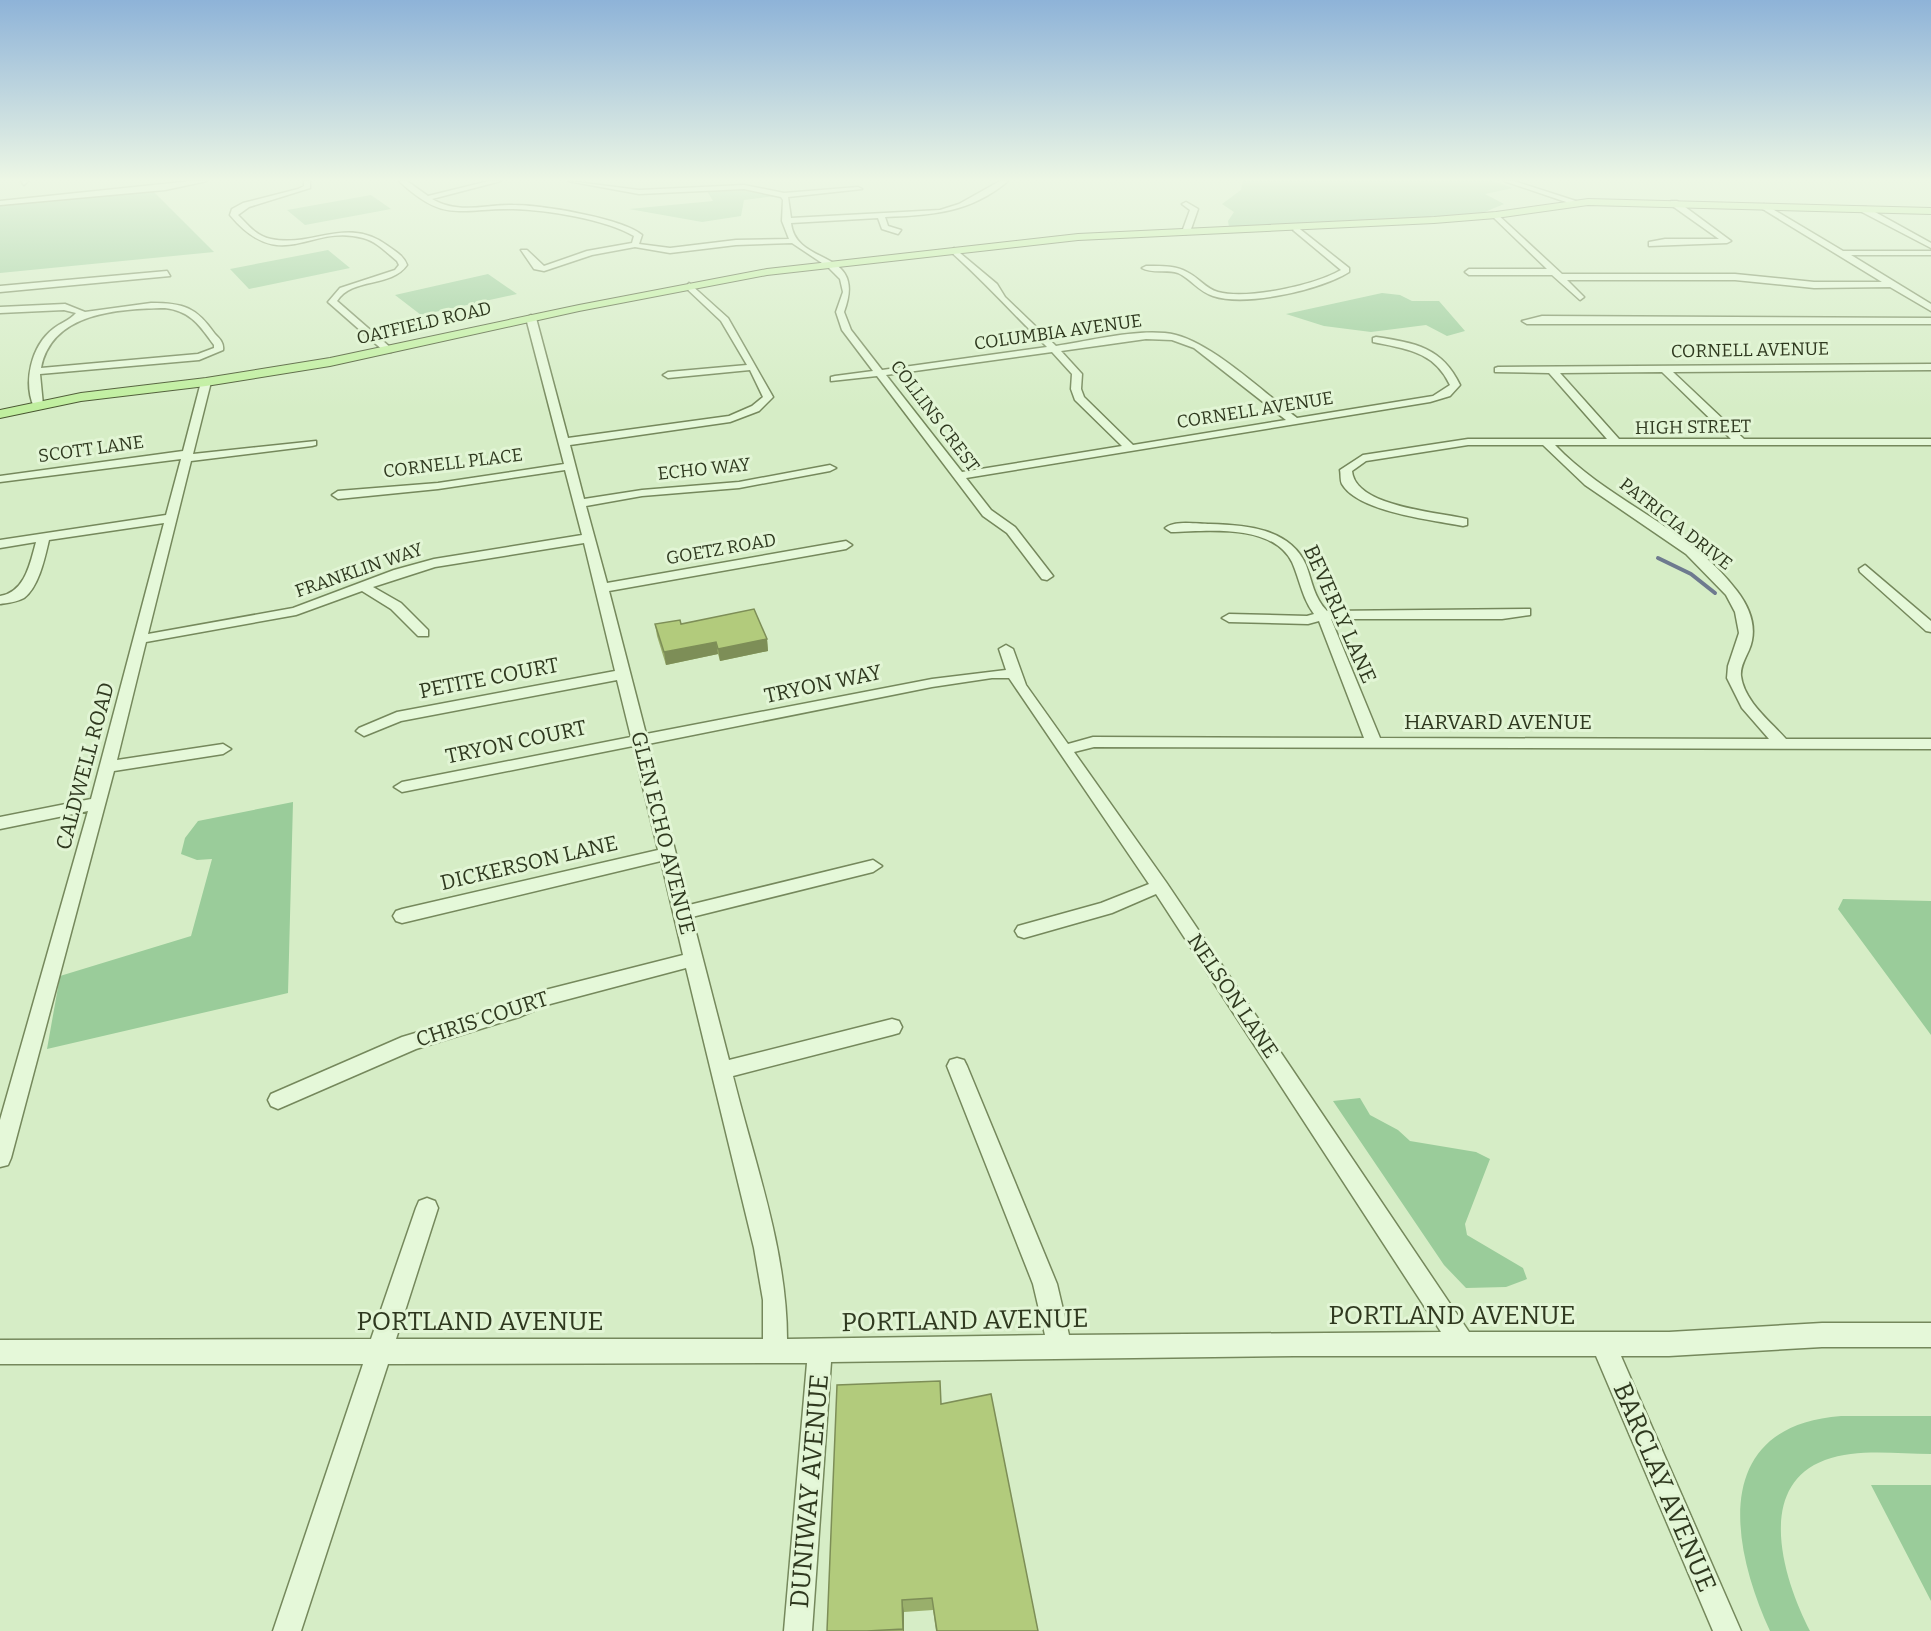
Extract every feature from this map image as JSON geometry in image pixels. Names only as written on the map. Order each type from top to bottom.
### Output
[{"type":"main road","name":"OATFIELD ROAD","points":[[0,414],[96,395],[206,382],[388,350],[689,286],[895,257]]},
{"type":"street","points":[[388,350],[332,302],[335,296],[345,289],[398,272],[403,266],[397,257]]},
{"type":"street","points":[[528,257],[537,267],[544,269],[578,257]]},
{"type":"street","name":"COLLINS CREST","points":[[817,257],[842,278],[847,289],[840,312],[843,324],[987,513],[1011,530],[1047,576]]},
{"type":"street","points":[[962,257],[994,286],[1002,299],[1076,370],[1078,379],[1076,389],[1079,398],[1131,449]]},
{"type":"street","points":[[1146,268],[1179,271],[1210,292],[1225,296],[1263,294],[1338,276],[1347,268],[1333,257]]},
{"type":"street","points":[[1539,257],[1580,297]]},
{"type":"street","points":[[1848,257],[1931,308]]},
{"type":"street","points":[[1469,272],[1735,277],[1814,285],[1892,284]]},
{"type":"street","points":[[0,289],[167,274]]},
{"type":"street","points":[[1291,277],[1309,284]]},
{"type":"street","points":[[565,442],[730,419],[753,411],[768,397],[725,320],[689,286]]},
{"type":"street","points":[[36,371],[199,357],[218,350],[219,345],[192,313],[182,308],[162,306],[81,315],[45,340],[36,371],[33,389],[38,405]]},
{"type":"street","points":[[0,310],[65,307],[78,309],[81,315]]},
{"type":"street","name":"GLEN ECHO AVENUE","points":[[531,318],[624,674],[773,1283],[776,1320],[775,1351]]},
{"type":"street","points":[[1527,321],[1542,319],[1931,321]]},
{"type":"street","name":"COLUMBIA AVENUE","points":[[835,379],[1146,336],[1182,339],[1197,346],[1296,422]]},
{"type":"street","name":"CORNELL AVENUE","points":[[960,476],[1441,397],[1455,385],[1434,354],[1410,345],[1376,340]]},
{"type":"street","points":[[668,375],[752,367]]},
{"type":"street","name":"CORNELL AVENUE","points":[[1498,370],[1931,367]]},
{"type":"street","points":[[1552,370],[1618,444]]},
{"type":"street","points":[[1666,370],[1741,442]]},
{"type":"street","name":"CALDWELL ROAD","points":[[0,1158],[98,803],[206,382]]},
{"type":"street","name":"HIGH STREET","points":[[1463,522],[1374,502],[1352,489],[1345,475],[1350,465],[1363,458],[1455,443],[1931,442]]},
{"type":"street","name":"SCOTT LANE","points":[[0,479],[312,443]]},
{"type":"street","name":"PATRICIA DRIVE","points":[[1547,443],[1568,465],[1709,568],[1731,592],[1743,614],[1747,635],[1734,668],[1736,682],[1744,698],[1782,744]]},
{"type":"street","name":"CORNELL PLACE","points":[[338,495],[416,486],[438,486],[571,466]]},
{"type":"street","name":"ECHO WAY","points":[[580,503],[642,493],[739,485],[830,468]]},
{"type":"street","points":[[0,543],[171,518]]},
{"type":"street","name":"BEVERLY LANE","points":[[1171,528],[1240,529],[1277,540],[1296,558],[1315,608],[1323,615],[1374,743]]},
{"type":"street","points":[[0,600],[17,596],[24,590],[41,550],[43,537]]},
{"type":"street","name":"FRANKLIN WAY","points":[[141,639],[296,611],[399,573],[434,563],[589,538]]},
{"type":"street","name":"GOETZ ROAD","points":[[602,588],[846,545]]},
{"type":"street","points":[[1865,569],[1931,628]]},
{"type":"street","points":[[364,587],[396,606],[423,633]]},
{"type":"street","points":[[1228,618],[1308,620],[1323,615],[1502,615],[1525,612]]},
{"type":"street","name":"NELSON LANE","points":[[1006,649],[1019,685],[1160,886],[1462,1343]]},
{"type":"street","name":"PETITE COURT","points":[[364,731],[397,717],[624,674]]},
{"type":"street","name":"TRYON WAY","points":[[640,738],[751,720],[969,676],[1015,674]]},
{"type":"street","name":"TRYON COURT","points":[[402,787],[640,738]]},
{"type":"street","name":"HARVARD AVENUE","points":[[1065,750],[1093,742],[1931,744]]},
{"type":"street","points":[[107,767],[223,749]]},
{"type":"street","points":[[0,823],[98,803]]},
{"type":"street","name":"DICKERSON LANE","points":[[402,916],[667,854]]},
{"type":"street","points":[[682,913],[873,866]]},
{"type":"street","points":[[1024,930],[1106,908],[1160,886]]},
{"type":"street","name":"CHRIS COURT","points":[[278,1100],[360,1063],[467,1024],[526,1008],[544,998],[694,959]]},
{"type":"street","points":[[722,1070],[892,1027]]},
{"type":"street","points":[[957,1066],[1045,1284],[1060,1346]]},
{"type":"street","points":[[287,1631],[378,1350],[427,1208]]},
{"type":"street","name":"PORTLAND AVENUE","points":[[0,1352],[775,1351],[1060,1346],[1603,1344],[1731,1342],[1821,1335],[1931,1335]]},
{"type":"street","name":"BARCLAY AVENUE","points":[[1603,1344],[1727,1631]]},
{"type":"street","name":"DUNIWAY AVENUE","points":[[798,1631],[820,1350]]},
{"type":"green space","points":[[0,257],[162,257],[0,273]]},
{"type":"green space","points":[[291,257],[337,257],[350,268],[249,289],[230,269]]},
{"type":"green space","points":[[488,274],[517,294],[421,315],[395,295]]},
{"type":"green space","points":[[1382,293],[1400,295],[1412,301],[1439,301],[1465,331],[1447,336],[1426,325],[1371,332],[1324,326],[1286,314]]},
{"type":"green space","points":[[293,802],[288,993],[47,1049],[60,976],[191,936],[212,859],[197,860],[181,854],[185,838],[198,821]]},
{"type":"green space","points":[[1843,899],[1931,901],[1931,1035],[1838,909]]},
{"type":"green space","points":[[1360,1098],[1370,1115],[1398,1130],[1410,1141],[1476,1152],[1490,1159],[1465,1224],[1467,1235],[1523,1268],[1527,1279],[1506,1287],[1466,1288],[1444,1265],[1333,1101]]},
{"type":"green space","points":[[1841,1416],[1931,1416],[1931,1454],[1878,1452],[1851,1454],[1825,1460],[1803,1473],[1789,1491],[1782,1513],[1781,1538],[1792,1588],[1810,1631],[1770,1631],[1756,1597],[1746,1562],[1741,1527],[1742,1495],[1751,1465],[1769,1442],[1799,1425]]},
{"type":"green space","points":[[1871,1485],[1931,1485],[1931,1601]]},
{"type":"building","points":[[754,609],[767,639],[718,649],[716,642],[664,652],[655,624],[680,620],[681,624]]},
{"type":"building","points":[[940,1381],[941,1404],[991,1394],[1038,1631],[937,1631],[932,1598],[902,1600],[903,1629],[827,1631],[837,1385]]},
{"type":"waterway","points":[[1658,558],[1691,574],[1715,593]]}]
